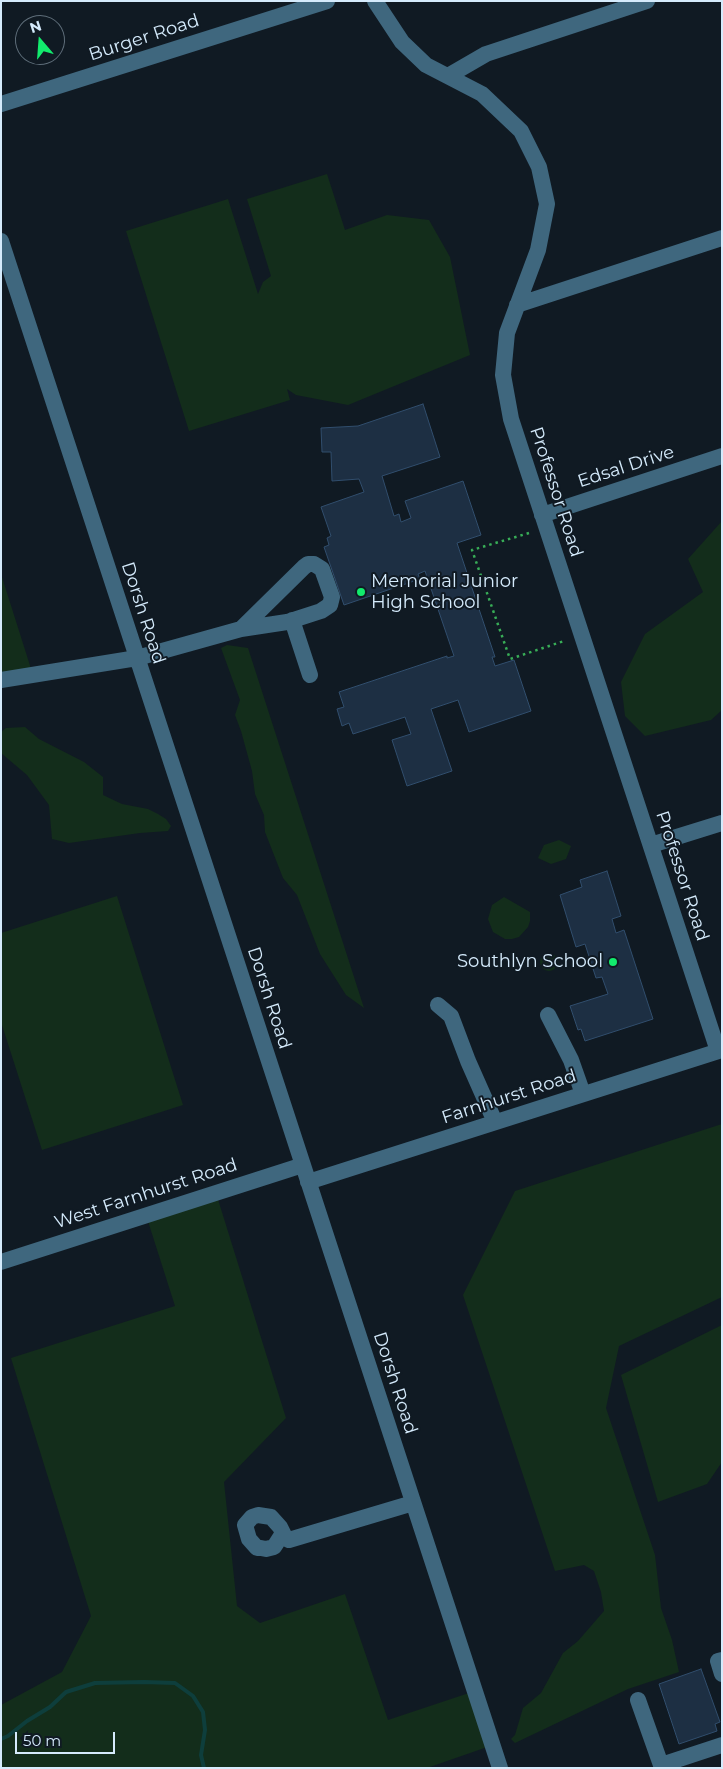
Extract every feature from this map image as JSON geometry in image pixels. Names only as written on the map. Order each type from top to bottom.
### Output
[{"type":"street","name":"Burger Road","points":[[1,104],[327,1]]},
{"type":"street","name":"Professor Road","points":[[375,1],[402,42],[426,65],[482,94],[521,131],[540,168],[547,204],[538,250],[507,333],[503,375],[511,419],[720,1051]]},
{"type":"street","points":[[448,76],[486,54],[647,1]]},
{"type":"street","points":[[517,305],[722,238]]},
{"type":"street","name":"Dorsh Road","points":[[1,241],[500,1768]]},
{"type":"street","name":"Edsal Drive","points":[[542,515],[722,456]]},
{"type":"street","points":[[1,680],[137,658],[241,629],[292,620],[321,611],[330,605],[332,597],[322,569],[319,566],[310,564],[304,567],[241,629]]},
{"type":"street","points":[[292,620],[310,675]]},
{"type":"street","points":[[651,845],[722,823]]},
{"type":"street","points":[[438,1005],[451,1016],[494,1122]]},
{"type":"street","points":[[548,1016],[571,1060],[582,1094]]},
{"type":"street","name":"Farnhurst Road","points":[[308,1182],[720,1051]]},
{"type":"street","name":"West Farnhurst Road","points":[[1,1262],[303,1165]]},
{"type":"street","points":[[283,1533],[284,1538],[290,1540],[413,1503]]},
{"type":"street","points":[[722,1660],[718,1662],[722,1674]]},
{"type":"street","points":[[638,1700],[661,1767],[722,1746]]},
{"type":"path","points":[[528,532],[472,550],[510,659],[564,641]]},
{"type":"green space","points":[[327,174],[345,230],[387,215],[429,220],[450,257],[470,355],[348,405],[296,395],[287,389],[290,400],[189,431],[126,231],[228,199],[258,294],[263,282],[271,276],[247,199]]},
{"type":"green space","points":[[722,521],[722,710],[711,720],[645,736],[625,716],[621,682],[645,634],[703,592],[688,559]]},
{"type":"green space","points":[[1,574],[33,675],[1,680]]},
{"type":"green space","points":[[227,645],[248,648],[364,1008],[346,995],[320,954],[297,895],[283,878],[265,832],[264,815],[255,794],[252,771],[235,715],[240,700],[221,648]]},
{"type":"green space","points":[[25,727],[39,739],[84,762],[103,777],[103,795],[122,804],[148,809],[158,814],[166,819],[171,826],[168,831],[69,843],[52,839],[49,805],[27,775],[1,753],[1,732],[6,728]]},
{"type":"green space","points":[[559,840],[571,846],[566,859],[551,864],[538,858],[544,845]]},
{"type":"green space","points":[[117,896],[183,1105],[42,1150],[1,1022],[1,933]]},
{"type":"green space","points":[[504,897],[530,912],[528,927],[519,937],[512,939],[505,939],[493,932],[488,919],[492,905]]},
{"type":"green space","points":[[545,953],[553,953],[558,958],[556,969],[545,971],[540,966],[540,958]]},
{"type":"green space","points":[[722,1124],[722,1297],[619,1346],[606,1408],[655,1555],[661,1608],[672,1640],[679,1672],[628,1689],[515,1743],[511,1739],[515,1735],[523,1708],[541,1693],[563,1653],[578,1641],[604,1611],[601,1592],[594,1571],[584,1565],[555,1571],[463,1295],[515,1191]]},
{"type":"green space","points":[[216,1193],[286,1418],[224,1482],[237,1606],[260,1623],[345,1594],[388,1720],[475,1691],[493,1745],[427,1768],[1,1768],[1,1705],[62,1672],[91,1616],[11,1358],[175,1306],[146,1215]]},
{"type":"green space","points":[[722,1325],[722,1462],[707,1484],[658,1502],[621,1375]]},
{"type":"building","name":"Memorial Junior High School","points":[[423,404],[440,457],[382,476],[394,516],[399,514],[401,522],[411,518],[405,501],[463,481],[481,535],[457,543],[495,657],[492,657],[495,666],[514,660],[531,711],[469,732],[458,700],[431,709],[452,771],[407,786],[392,740],[411,734],[405,717],[353,734],[349,723],[342,726],[337,709],[344,707],[339,692],[447,656],[447,658],[454,656],[425,571],[418,574],[420,579],[344,605],[324,547],[329,545],[327,538],[331,536],[321,507],[364,492],[359,479],[332,481],[331,452],[322,452],[321,428],[358,426]]},
{"type":"building","name":"Southlyn School","points":[[607,871],[621,916],[612,919],[616,933],[624,930],[653,1019],[585,1041],[581,1029],[578,1030],[570,1006],[608,994],[602,977],[596,978],[585,944],[576,947],[560,895],[582,887],[580,880]]},
{"type":"building","points":[[701,1669],[720,1722],[715,1724],[717,1731],[679,1744],[659,1684]]},
{"type":"waterway","points":[[1,1739],[50,1707],[66,1692],[95,1683],[175,1683],[193,1696],[203,1712],[205,1730],[201,1755],[204,1768]]},
{"type":"place","name":"Memorial Junior High School","points":[[361,592]]},
{"type":"place","name":"Southlyn School","points":[[613,962]]}]
